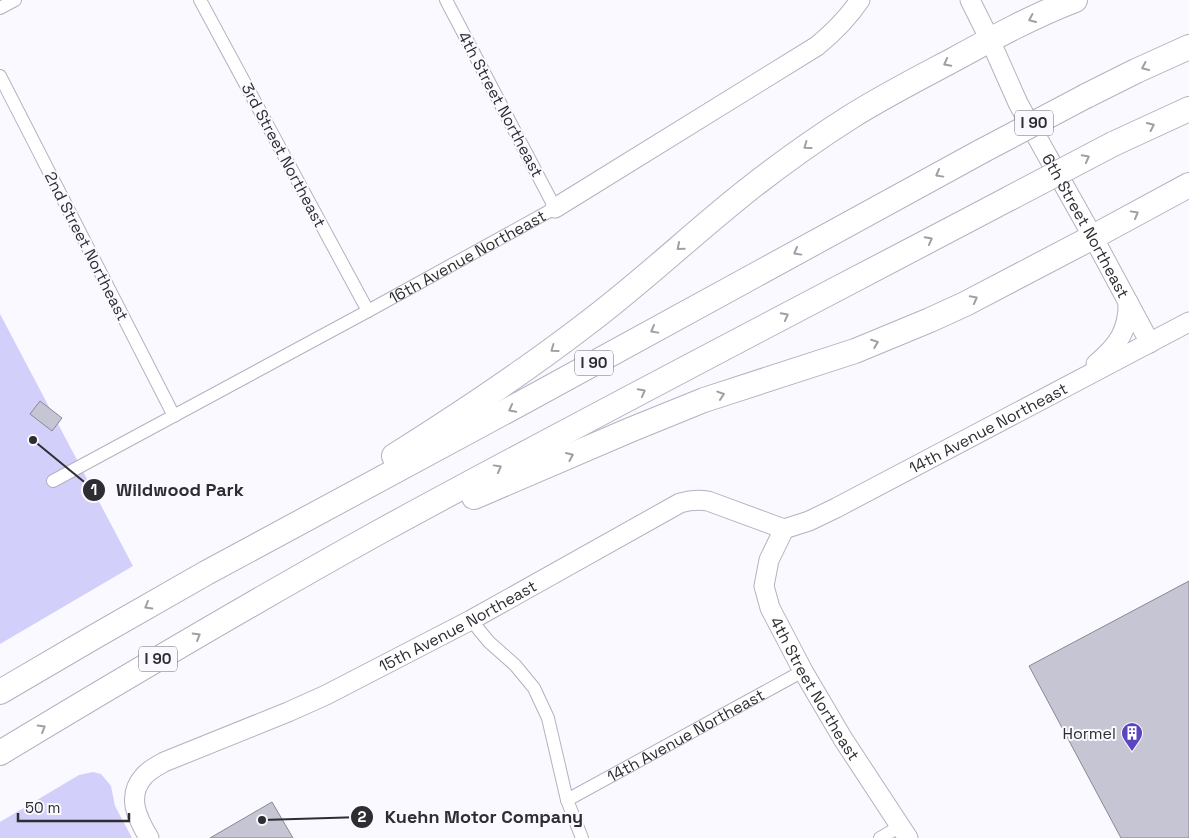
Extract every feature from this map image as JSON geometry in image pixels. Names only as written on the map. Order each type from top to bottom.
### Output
[{"type":"highway","points":[[206,573],[450,421],[538,360],[627,292],[743,193],[816,140],[905,85],[1028,20],[1075,0]]},
{"type":"highway","name":"I 90","points":[[0,692],[206,573],[982,151],[1086,96],[1189,47]]},
{"type":"highway","name":"I 90","points":[[0,753],[317,567],[512,461],[1113,144],[1189,109]]},
{"type":"highway","points":[[317,567],[418,521],[669,414],[713,397],[855,351],[930,320],[965,304],[1189,185]]},
{"type":"street","points":[[0,8],[15,0]]},
{"type":"street","name":"3rd Street Northeast","points":[[200,0],[368,311]]},
{"type":"street","name":"4th Street Northeast","points":[[446,0],[556,208]]},
{"type":"street","name":"16th Avenue Northeast","points":[[53,481],[556,208],[817,46],[838,28],[860,0]]},
{"type":"street","name":"6th Street Northeast","points":[[970,0],[1018,103],[1150,343]]},
{"type":"street","name":"2nd Street Northeast","points":[[0,76],[174,416]]},
{"type":"street","points":[[1072,384],[1098,363],[1114,347],[1123,334],[1127,322],[1128,302]]},
{"type":"street","name":"14th Avenue Northeast","points":[[784,529],[809,521],[836,508],[1189,322]]},
{"type":"street","name":"15th Avenue Northeast","points":[[149,838],[136,811],[134,798],[144,776],[152,769],[164,762],[326,695],[471,620],[671,508],[690,500],[698,499],[784,529]]},
{"type":"street","name":"4th Street Northeast","points":[[784,529],[769,560],[764,586],[770,608],[803,671],[843,739],[903,832]]},
{"type":"street","points":[[471,620],[489,642],[515,666],[534,688],[548,718],[567,800],[582,838]]},
{"type":"street","name":"14th Avenue Northeast","points":[[567,800],[803,671]]},
{"type":"street","points":[[880,838],[903,832]]},
{"type":"shaded area","points":[[0,314],[133,566],[0,644]]},
{"type":"shaded area","points":[[93,772],[101,774],[111,786],[115,806],[132,838],[0,838],[0,822],[79,775]]},
{"type":"building","points":[[40,401],[62,418],[52,431],[30,414]]},
{"type":"building","name":"Hormel","points":[[1189,581],[1189,838],[1121,838],[1029,666]]},
{"type":"building","points":[[272,802],[293,838],[210,838]]},
{"type":"place","name":"Wildwood Park","points":[[33,440]]},
{"type":"place","name":"Hormel","points":[[1132,752]]},
{"type":"place","name":"Kuehn Motor Company","points":[[262,820]]}]
